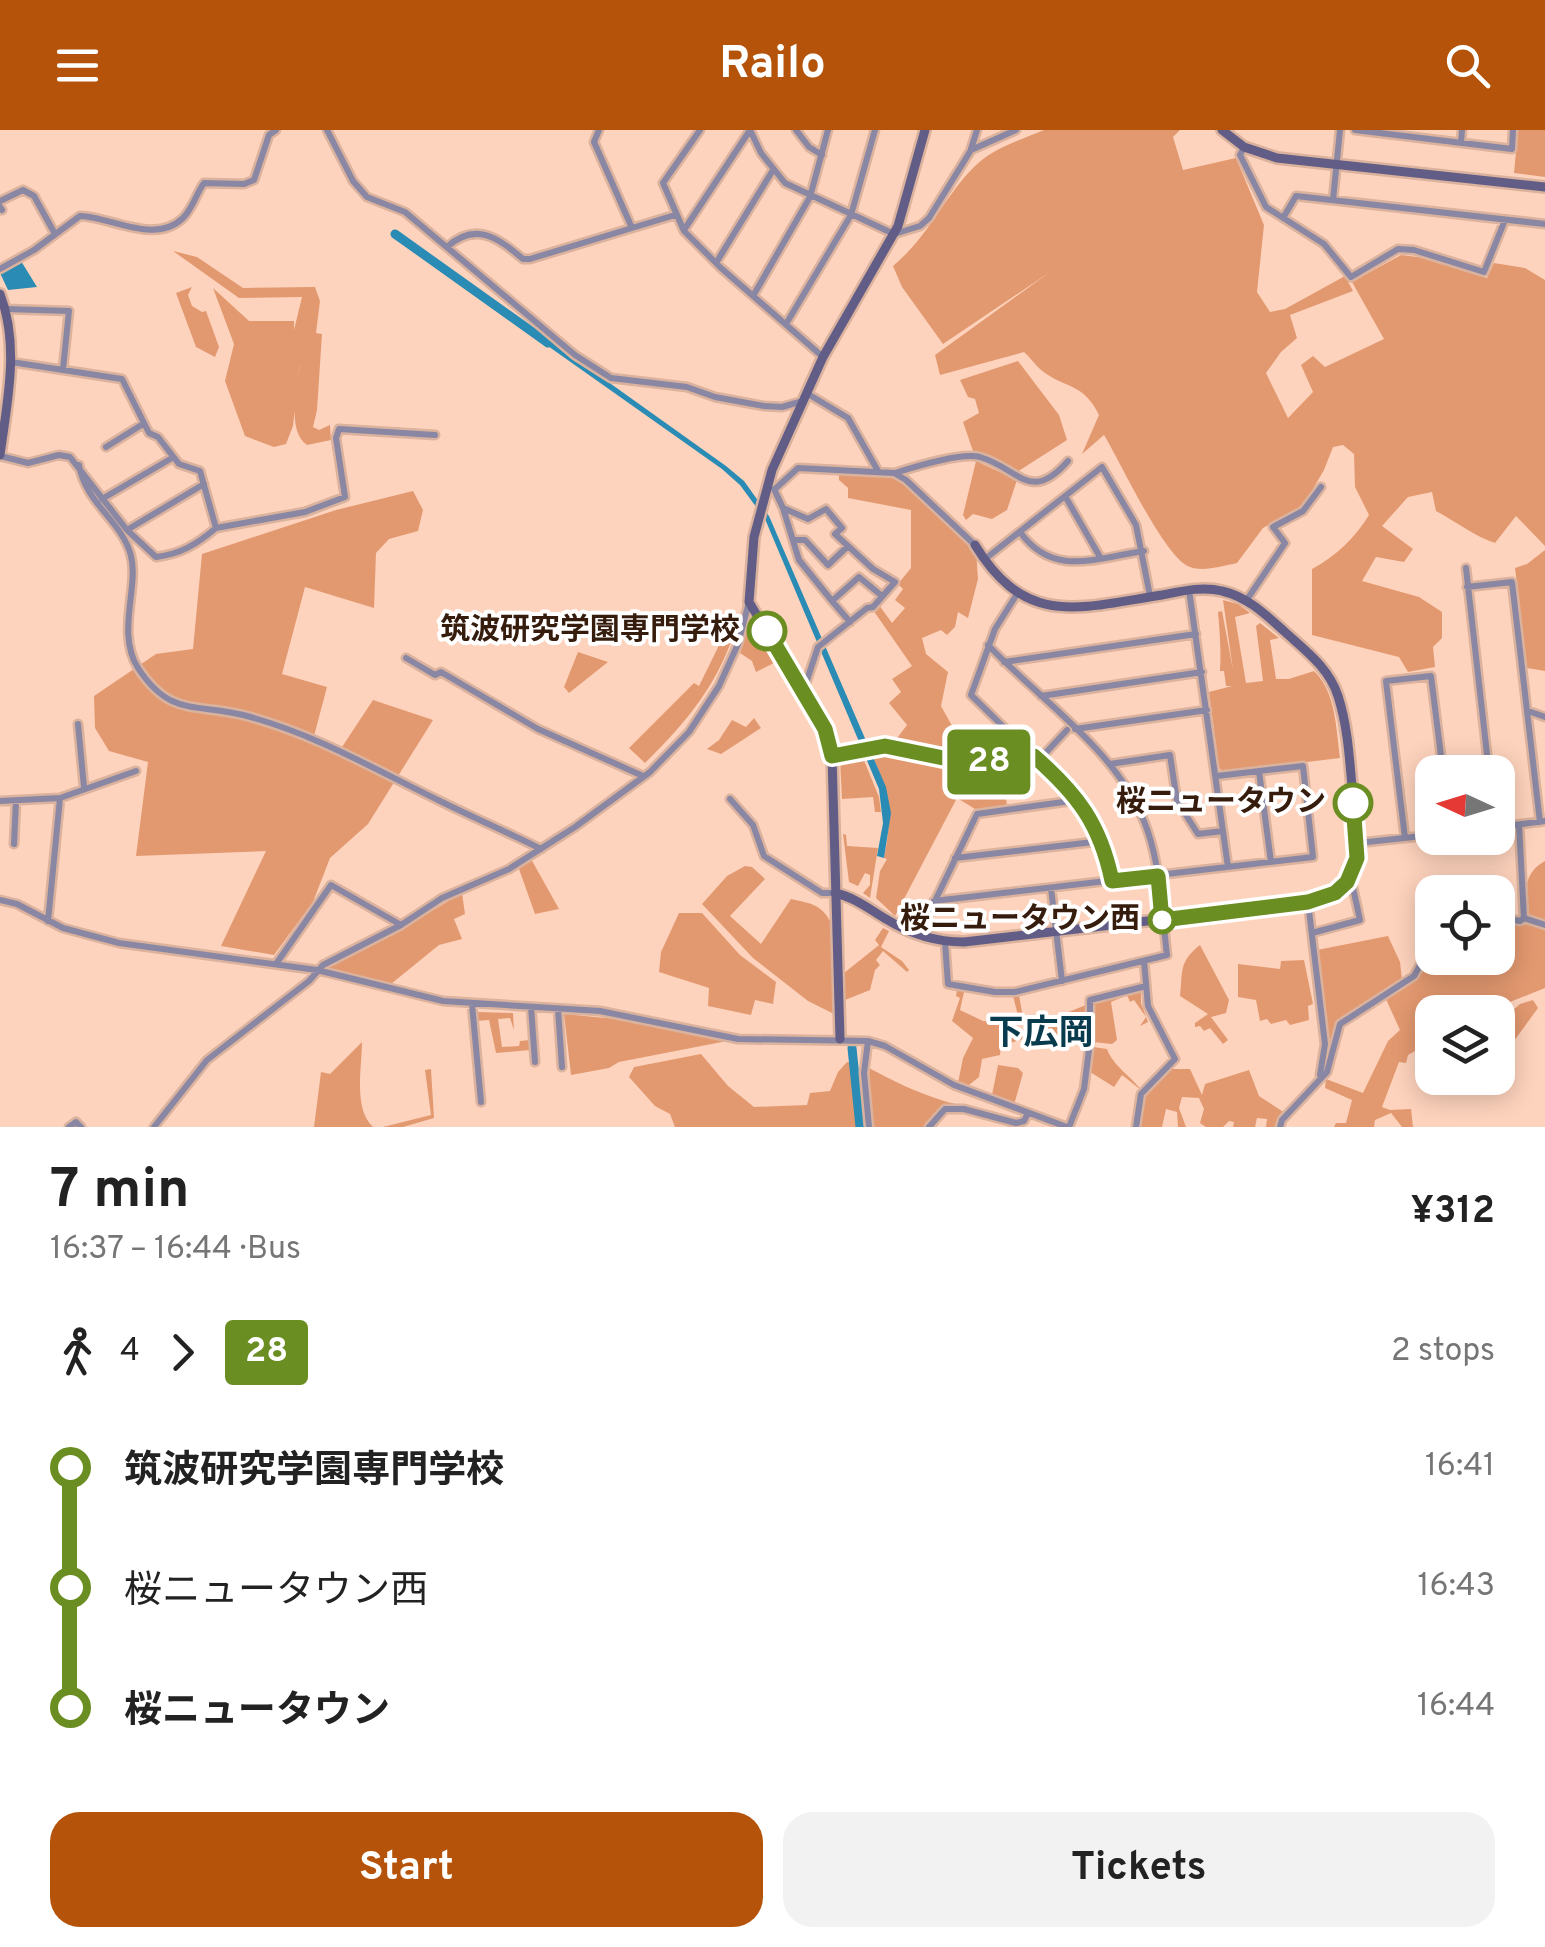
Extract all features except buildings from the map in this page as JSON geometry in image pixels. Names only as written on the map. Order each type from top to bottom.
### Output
[{"type":"street","points":[[0,269],[80,216],[157,230],[175,224],[190,208],[204,183],[244,184],[254,180],[269,135],[276,130]]},
{"type":"street","points":[[327,130],[357,186],[367,196],[405,212],[575,355],[610,378],[687,387],[764,406],[782,406],[806,397],[848,418],[879,472]]},
{"type":"street","points":[[599,130],[594,142],[598,156],[632,228]]},
{"type":"street","points":[[700,130],[664,183],[684,231],[823,357]]},
{"type":"street","points":[[684,231],[750,130],[785,183],[894,234],[920,226],[930,218],[971,150],[977,130]]},
{"type":"street","points":[[796,130],[809,147],[822,155]]},
{"type":"street","points":[[753,296],[810,196],[828,130]]},
{"type":"street","points":[[786,324],[851,214],[875,130]]},
{"type":"street","points":[[850,622],[799,560],[784,508],[772,490],[772,470],[823,357],[894,234],[925,130]]},
{"type":"street","points":[[971,150],[1016,130]]},
{"type":"street","points":[[1222,130],[1241,145],[1266,156],[1545,188]]},
{"type":"street","points":[[1238,130],[1240,155],[1261,200],[1272,212],[1334,252],[1350,277],[1398,250],[1414,250],[1484,272],[1505,220]]},
{"type":"street","points":[[1333,200],[1340,130]]},
{"type":"street","points":[[1355,130],[1512,149],[1514,130]]},
{"type":"street","points":[[1462,130],[1462,144]]},
{"type":"street","points":[[716,263],[773,170]]},
{"type":"street","points":[[1,206],[22,190],[34,196],[55,234]]},
{"type":"street","points":[[1283,218],[1296,196],[1545,224]]},
{"type":"street","points":[[447,247],[464,236],[483,232],[494,235],[523,259],[530,259],[676,215]]},
{"type":"street","points":[[0,294],[6,309],[11,362],[0,456],[28,464],[70,456],[127,530],[156,557],[195,546],[216,528],[304,512],[345,497],[336,438],[339,429],[435,435]]},
{"type":"street","points":[[6,309],[69,311],[63,368]]},
{"type":"street","points":[[11,362],[122,379],[149,433],[158,437],[179,464],[200,471],[216,528]]},
{"type":"street","points":[[106,447],[143,424]]},
{"type":"street","points":[[54,457],[57,443]]},
{"type":"street","points":[[154,1127],[207,1060],[309,981],[317,970],[401,925],[429,905],[509,869],[542,849],[644,777],[688,732],[734,657],[749,602],[754,537],[761,509],[772,490],[798,468],[894,473],[976,456],[1020,477],[1043,482],[1050,481],[1068,461]]},
{"type":"street","points":[[102,499],[172,458]]},
{"type":"street","points":[[79,466],[82,485],[124,540],[132,557],[128,607],[131,650],[136,664],[166,698],[191,708],[277,725],[338,749],[542,849]]},
{"type":"street","points":[[984,560],[1102,467],[1136,525],[1150,596]]},
{"type":"street","points":[[730,799],[753,825],[764,856],[822,893],[850,896],[918,935],[944,942],[982,941],[1308,902],[1328,896],[1347,882],[1356,864],[1358,843],[1343,722],[1333,684],[1311,655],[1246,600],[1213,589],[1057,607],[1029,601],[998,578],[975,545],[894,473]]},
{"type":"street","points":[[127,530],[204,484]]},
{"type":"street","points":[[1246,600],[1285,543],[1273,527],[1303,511],[1321,487]]},
{"type":"street","points":[[1065,496],[1100,557]]},
{"type":"street","points":[[784,508],[808,518],[826,509],[842,528],[835,534],[847,547],[895,582],[872,607],[824,640],[803,693]]},
{"type":"street","points":[[1020,532],[1035,550],[1053,560],[1144,551]]},
{"type":"street","points":[[794,540],[805,540],[828,565],[847,547]]},
{"type":"street","points":[[1466,568],[1487,755]]},
{"type":"street","points":[[832,601],[858,577],[882,596]]},
{"type":"street","points":[[1468,587],[1512,582],[1543,821],[1515,825]]},
{"type":"street","points":[[1190,590],[1228,867]]},
{"type":"street","points":[[1017,594],[994,628],[971,696],[1078,800],[1102,841],[1112,881]]},
{"type":"street","points":[[749,602],[825,729],[832,756],[840,1039]]},
{"type":"street","points":[[1004,662],[1196,634]]},
{"type":"street","points":[[944,942],[948,984],[1006,992],[1167,955],[1153,849],[1140,812],[1109,764],[988,645]]},
{"type":"street","points":[[406,658],[435,675],[442,672],[538,728],[644,777]]},
{"type":"street","points":[[1040,696],[1202,672]]},
{"type":"street","points":[[1405,838],[1386,681],[1431,676],[1442,755]]},
{"type":"street","points":[[832,756],[885,746],[963,762],[1037,758],[1071,730],[1207,710]]},
{"type":"street","points":[[1528,711],[1545,716]]},
{"type":"street","points":[[78,724],[84,787]]},
{"type":"street","points":[[1109,764],[1170,754],[1177,801],[1198,834],[1223,831]]},
{"type":"street","points":[[934,901],[1313,857],[1303,766],[1217,776]]},
{"type":"street","points":[[0,801],[60,798],[136,771]]},
{"type":"street","points":[[1260,771],[1271,862]]},
{"type":"street","points":[[1536,780],[1545,779]]},
{"type":"street","points":[[48,922],[60,798]]},
{"type":"street","points":[[918,935],[977,814],[1078,800]]},
{"type":"street","points":[[14,844],[16,801]]},
{"type":"street","points":[[1519,824],[1524,918]]},
{"type":"street","points":[[1358,843],[1415,837]]},
{"type":"street","points":[[956,858],[1102,841]]},
{"type":"street","points":[[1312,932],[1360,920],[1353,888],[1347,882]]},
{"type":"street","points":[[276,964],[330,885],[401,925]]},
{"type":"street","points":[[1051,887],[1062,981]]},
{"type":"street","points":[[0,900],[17,904],[48,922],[119,943],[317,970],[430,998],[600,1011],[738,1039],[868,1041],[885,1046],[954,1084],[1068,1127],[1084,1089],[1090,1000],[1146,986]]},
{"type":"street","points":[[1308,902],[1325,1044],[1318,1080]]},
{"type":"street","points":[[1515,920],[1524,918],[1545,925]]},
{"type":"street","points":[[1136,1127],[1142,1094],[1175,1059],[1148,1006],[1144,961]]},
{"type":"street","points":[[1280,1127],[1282,1120],[1327,1072],[1340,1024],[1415,974]]},
{"type":"street","points":[[472,1004],[481,1102]]},
{"type":"street","points":[[531,1007],[535,1062]]},
{"type":"street","points":[[558,1008],[562,1066]]},
{"type":"street","points":[[868,1041],[864,1073],[869,1127]]},
{"type":"street","points":[[929,1127],[945,1108],[1011,1123],[1021,1123],[1028,1113]]},
{"type":"street","points":[[70,1127],[76,1122],[80,1127]]},
{"type":"shaded area","points":[[1044,130],[1180,130],[1173,137],[1183,170],[1236,158],[1264,225],[1257,292],[1270,312],[1285,309],[1345,276],[1353,291],[1290,315],[1297,338],[1266,373],[1288,418],[1313,392],[1301,365],[1313,356],[1325,367],[1384,339],[1352,282],[1401,255],[1487,278],[1494,263],[1525,268],[1545,280],[1545,546],[1516,516],[1495,543],[1480,537],[1436,511],[1432,492],[1408,497],[1382,526],[1413,549],[1404,562],[1376,557],[1362,581],[1419,597],[1442,612],[1442,638],[1433,647],[1435,667],[1408,672],[1399,657],[1312,635],[1312,569],[1344,546],[1369,515],[1355,487],[1354,454],[1343,445],[1333,447],[1303,506],[1263,528],[1237,563],[1195,568],[1168,547],[1104,435],[1082,454],[1099,415],[1080,391],[1041,370],[1024,352],[940,375],[935,355],[1050,272],[943,344],[902,287],[893,266],[917,242],[981,160]]},
{"type":"shaded area","points":[[1518,130],[1545,130],[1545,177],[1514,173]]},
{"type":"shaded area","points":[[173,251],[197,257],[243,288],[315,287],[320,301],[316,333],[322,334],[313,427],[319,430],[330,425],[331,440],[307,445],[296,429],[295,409],[286,444],[274,447],[245,436],[225,381],[234,344],[213,288],[249,321],[294,321],[294,330],[302,297],[239,298]]},
{"type":"shaded area","points":[[192,287],[188,295],[192,306],[206,311],[219,347],[215,357],[196,347],[176,293]]},
{"type":"shaded area","points":[[1018,361],[1059,415],[1067,440],[1017,472],[974,454],[963,422],[979,413],[975,399],[968,397],[960,380]]},
{"type":"shaded area","points":[[976,461],[1017,480],[1007,510],[992,519],[973,514],[966,520],[963,515]]},
{"type":"shaded area","points":[[839,474],[890,477],[905,484],[976,550],[978,579],[968,618],[958,612],[955,627],[947,635],[941,630],[922,638],[926,654],[948,672],[941,706],[971,760],[891,746],[907,725],[889,703],[901,692],[892,679],[912,666],[873,610],[879,605],[892,623],[905,608],[895,600],[903,589],[898,584],[911,568],[911,510],[848,498],[848,488],[839,480]]},
{"type":"shaded area","points":[[413,491],[423,510],[418,531],[389,539],[376,553],[374,608],[305,587],[282,674],[327,687],[314,736],[342,747],[373,700],[433,720],[368,824],[330,858],[313,902],[274,955],[221,946],[266,851],[136,856],[148,762],[109,751],[95,728],[94,696],[156,654],[193,649],[202,554],[336,510]]},
{"type":"shaded area","points":[[1545,550],[1545,671],[1527,668],[1515,568]]},
{"type":"shaded area","points":[[1223,600],[1250,613],[1235,617],[1246,683],[1263,681],[1256,626],[1260,623],[1279,638],[1270,640],[1276,679],[1314,671],[1321,680],[1334,711],[1340,758],[1224,772],[1219,768],[1209,692],[1232,686],[1226,686],[1224,671],[1220,671],[1218,612],[1222,611],[1233,670]]},
{"type":"shaded area","points":[[720,612],[734,617],[737,623],[722,664],[688,716],[645,763],[629,748],[694,683],[699,686],[729,625],[717,619]]},
{"type":"shaded area","points":[[756,620],[776,662],[756,672],[752,661],[740,653],[749,621]]},
{"type":"shaded area","points":[[578,652],[608,662],[569,693],[564,687]]},
{"type":"shaded area","points":[[754,718],[761,728],[721,754],[707,749],[719,740],[732,720],[746,727]]},
{"type":"shaded area","points":[[886,751],[969,768],[1002,766],[1007,806],[975,809],[957,798],[895,916],[876,898],[880,871],[887,859],[884,858],[889,816],[882,780],[871,752]]},
{"type":"shaded area","points":[[861,753],[881,812],[875,812],[873,797],[842,799],[840,759]]},
{"type":"shaded area","points":[[843,834],[847,846],[878,848],[870,898],[863,893],[870,885],[870,875],[865,873],[858,886],[849,882]]},
{"type":"shaded area","points":[[531,859],[559,909],[535,914],[519,869]]},
{"type":"shaded area","points":[[1545,861],[1545,922],[1526,914],[1525,898],[1529,877]]},
{"type":"shaded area","points":[[745,866],[765,879],[730,916],[761,944],[791,899],[818,908],[830,921],[834,1014],[808,1001],[753,958],[702,904],[727,876]]},
{"type":"shaded area","points":[[462,893],[465,914],[454,919],[462,939],[439,945],[391,984],[325,968],[388,937]]},
{"type":"shaded area","points":[[679,913],[702,913],[740,955],[776,982],[773,1004],[755,1000],[751,1015],[708,1006],[709,988],[659,972],[661,952]]},
{"type":"shaded area","points":[[1515,923],[1545,928],[1545,988],[1515,1000],[1515,995],[1415,995],[1415,1051],[1408,1055],[1406,1063],[1399,1062],[1382,1107],[1411,1109],[1413,1127],[1402,1127],[1391,1113],[1375,1120],[1374,1127],[1334,1127],[1336,1123],[1346,1123],[1352,1100],[1325,1088],[1326,1079],[1363,1093],[1388,1041],[1400,1030],[1385,997],[1417,975],[1515,975]]},
{"type":"shaded area","points":[[883,928],[889,931],[881,947],[909,970],[883,951],[876,960],[880,965],[870,990],[845,1000],[844,973],[879,945],[875,940]]},
{"type":"shaded area","points":[[1388,936],[1400,962],[1402,980],[1341,1021],[1333,1030],[1328,1057],[1317,950]]},
{"type":"shaded area","points":[[1200,945],[1229,1000],[1226,1013],[1211,1017],[1228,1040],[1223,1044],[1210,1028],[1204,1031],[1195,1027],[1208,1014],[1180,996],[1185,963]]},
{"type":"shaded area","points":[[1304,960],[1313,1004],[1308,1006],[1309,1020],[1290,1025],[1286,1020],[1271,1024],[1267,1019],[1260,1021],[1256,1000],[1238,997],[1238,964],[1280,969],[1281,961]]},
{"type":"shaded area","points":[[957,990],[964,992],[960,1010],[983,1021],[1016,1023],[1019,1019],[1013,996],[1019,995],[1024,1023],[1015,1024],[1016,1033],[1086,1005],[1087,1031],[1056,1036],[1045,1044],[1023,1039],[1001,1046],[1000,1055],[982,1059],[979,1077],[969,1085],[958,1083],[963,1058],[973,1038],[952,1021],[960,998],[956,996]]},
{"type":"shaded area","points":[[1141,990],[1148,1022],[1140,1026],[1146,1017],[1127,995],[1111,1002],[1117,1040],[1112,1044],[1093,1042],[1093,1001]]},
{"type":"shaded area","points":[[1533,1000],[1538,1008],[1515,1040],[1515,1008]]},
{"type":"shaded area","points":[[478,1012],[513,1013],[514,1030],[510,1018],[498,1019],[502,1047],[519,1046],[520,1041],[530,1040],[530,1050],[496,1053],[489,1020],[476,1021]]},
{"type":"shaded area","points":[[564,1014],[616,1019],[727,1041],[571,1075]]},
{"type":"shaded area","points":[[362,1042],[361,1099],[373,1127],[314,1127],[321,1072],[330,1074]]},
{"type":"shaded area","points":[[1093,1047],[1107,1049],[1141,1090],[1122,1075],[1114,1087],[1087,1070]]},
{"type":"shaded area","points":[[701,1054],[728,1086],[754,1107],[807,1105],[810,1093],[830,1091],[838,1072],[847,1062],[855,1063],[866,1127],[675,1127],[670,1114],[655,1106],[629,1077],[634,1067]]},
{"type":"shaded area","points":[[998,1065],[1018,1068],[1023,1073],[1014,1105],[992,1095]]},
{"type":"shaded area","points":[[869,1068],[934,1098],[1015,1120],[946,1105],[925,1127],[872,1127]]},
{"type":"shaded area","points":[[431,1069],[434,1118],[403,1127],[383,1127],[431,1115],[425,1070]]},
{"type":"shaded area","points":[[1169,1069],[1190,1069],[1202,1095],[1205,1084],[1249,1070],[1259,1096],[1285,1113],[1275,1127],[1266,1127],[1267,1119],[1257,1118],[1255,1127],[1233,1127],[1234,1122],[1229,1121],[1223,1127],[1206,1127],[1200,1123],[1204,1109],[1199,1098],[1182,1097],[1179,1108],[1186,1127],[1178,1127],[1177,1112],[1166,1109],[1162,1127],[1139,1127],[1144,1094]]},
{"type":"water","points":[[21,261],[37,287],[8,290],[0,273]]},
{"type":"water","points":[[541,334],[726,466],[744,481],[769,516],[886,787],[891,813],[884,858],[877,856],[883,823],[879,789],[765,519],[740,485],[722,469],[538,339]]},
{"type":"waterway","points":[[395,234],[548,343]]},
{"type":"waterway","points":[[852,1048],[860,1127]]},
{"type":"bus line","name":"28","points":[[767,631],[825,729],[832,756],[885,746],[946,761],[978,763],[1034,756],[1090,817],[1102,841],[1112,881],[1158,876],[1162,920],[1308,902],[1335,893],[1347,882],[1357,858],[1353,803]]},
{"type":"place","name":"筑波研究学園専門学校","points":[[767,631]]},
{"type":"place","name":"桜ニュータウン","points":[[1353,803]]},
{"type":"place","name":"桜ニュータウン西","points":[[1162,920]]},
{"type":"district","name":"下広岡","points":[[1041,1035]]}]
